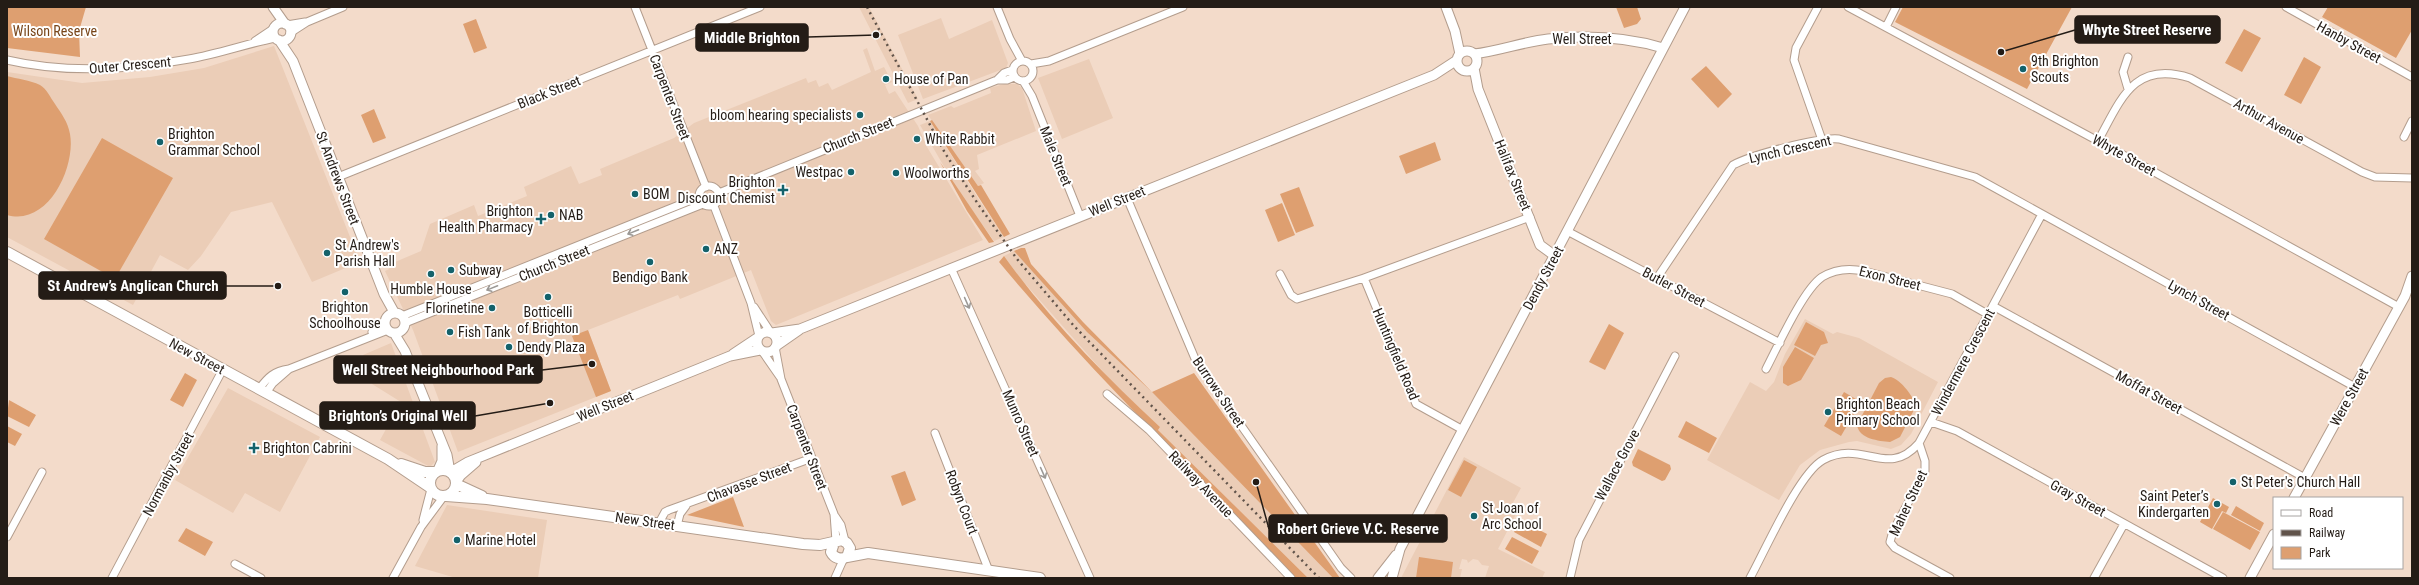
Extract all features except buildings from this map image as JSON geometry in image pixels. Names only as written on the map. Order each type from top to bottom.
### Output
[{"type":"main road","name":"New Street","points":[[7,252],[388,459],[431,489]]},
{"type":"main road","name":"New Street","points":[[388,459],[425,472],[437,471]]},
{"type":"main road","points":[[437,471],[451,472],[456,483],[453,492],[445,496],[437,495],[431,489],[430,481],[437,471]]},
{"type":"main road","name":"New Street","points":[[456,483],[487,499]]},
{"type":"main road","name":"New Street","points":[[445,496],[487,499],[803,544],[841,543],[868,553],[1040,578]]},
{"type":"main road","points":[[841,543],[850,551],[839,556],[831,548],[841,543]]},
{"type":"main road","name":"New Street","points":[[803,544],[839,556],[868,553]]},
{"type":"street","name":"St Andrews Street","points":[[272,7],[288,29],[293,61],[440,441],[449,460],[451,472]]},
{"type":"street","name":"St Andrews Street","points":[[272,7],[275,34],[293,61]]},
{"type":"street","points":[[288,29],[285,40],[275,34],[278,24],[288,29],[343,7]]},
{"type":"street","name":"Carpenter Street","points":[[635,7],[706,187]]},
{"type":"street","name":"Black Street","points":[[338,177],[760,7]]},
{"type":"street","points":[[997,7],[1010,39],[1029,74]]},
{"type":"street","points":[[1010,39],[1014,70],[1029,74],[1049,61],[1183,7]]},
{"type":"street","name":"Halifax Street","points":[[1446,7],[1540,244],[1554,256]]},
{"type":"street","name":"Dendy Street","points":[[1378,578],[1400,549],[1685,7]]},
{"type":"street","points":[[1818,7],[1796,48],[1794,60],[1822,140]]},
{"type":"street","name":"Whyte Street","points":[[1848,7],[2098,141],[2399,307]]},
{"type":"street","points":[[1886,27],[1896,7]]},
{"type":"street","name":"Hanby Street","points":[[2286,7],[2412,77]]},
{"type":"street","name":"Outer Crescent","points":[[7,60],[67,69],[120,68],[190,59],[252,43],[275,34]]},
{"type":"street","name":"Well Street","points":[[775,347],[800,329],[1467,61],[1500,50],[1548,39],[1595,37],[1631,41],[1663,48]]},
{"type":"street","points":[[2128,57],[2122,72],[2128,89]]},
{"type":"street","name":"Church Street","points":[[719,193],[997,80],[1007,80],[1022,61]]},
{"type":"street","name":"Arthur Avenue","points":[[2098,141],[2128,89],[2139,80],[2156,73],[2182,75],[2362,172],[2375,177],[2412,178]]},
{"type":"street","name":"Male Street","points":[[1029,74],[1032,96],[1080,216]]},
{"type":"street","points":[[2404,137],[2412,121]]},
{"type":"street","name":"Lynch Crescent","points":[[1657,278],[1733,165],[1746,159],[1831,138],[1848,140],[1971,175],[2042,214]]},
{"type":"street","points":[[706,187],[712,187],[719,193],[719,199],[714,206],[708,207],[701,201],[701,191],[706,187]]},
{"type":"street","name":"Burrows Street","points":[[1127,198],[1196,361],[1341,568],[1351,578]]},
{"type":"street","name":"Church Street","points":[[263,391],[272,373],[289,369],[366,337],[445,297],[701,201]]},
{"type":"street","points":[[714,206],[751,303],[758,337],[757,344],[761,350],[768,352],[775,347],[776,338],[751,303]]},
{"type":"street","name":"Windermere Crescent","points":[[1750,578],[1797,491],[1816,465],[1833,456],[1843,453],[1862,453],[1886,460],[1896,459],[1911,452],[1919,443],[2042,214]]},
{"type":"street","name":"Lynch Street","points":[[2042,214],[2355,387]]},
{"type":"street","points":[[1280,274],[1291,295],[1297,299],[1364,278],[1530,217]]},
{"type":"street","name":"Butler Street","points":[[1567,231],[1780,343]]},
{"type":"street","name":"Munro Street","points":[[951,268],[1090,578]]},
{"type":"street","name":"Exon Street","points":[[1766,368],[1817,282],[1830,273],[1846,269],[1864,270],[1947,293],[1989,315]]},
{"type":"street","name":"Were Street","points":[[2295,497],[2399,307],[2410,295],[2412,276]]},
{"type":"street","name":"Huntingfield Road","points":[[1364,278],[1416,404],[1463,430]]},
{"type":"street","name":"Moffat Street","points":[[1993,306],[2305,478]]},
{"type":"street","name":"Well Street","points":[[771,333],[800,329]]},
{"type":"street","points":[[758,337],[764,332],[771,333]]},
{"type":"street","name":"Well Street","points":[[730,356],[758,337]]},
{"type":"street","name":"Carpenter Street","points":[[775,347],[781,379],[834,514],[841,543]]},
{"type":"street","name":"Carpenter Street","points":[[761,350],[781,379]]},
{"type":"street","name":"Well Street","points":[[451,472],[468,462],[730,356],[761,350]]},
{"type":"street","name":"Wallace Grove","points":[[1570,578],[1578,540],[1675,356]]},
{"type":"street","name":"Normanby Street","points":[[112,578],[223,369]]},
{"type":"street","name":"Railway Avenue","points":[[1107,394],[1149,430],[1291,578]]},
{"type":"street","name":"Gray Street","points":[[1931,422],[1957,431],[2223,578]]},
{"type":"street","name":"Robyn Court","points":[[935,433],[989,571]]},
{"type":"street","name":"St Andrews Street","points":[[437,471],[442,460],[440,441]]},
{"type":"street","points":[[440,441],[455,459],[468,462]]},
{"type":"street","name":"Maher Street","points":[[1919,443],[1925,461],[1925,471],[1893,531],[1890,542],[1895,548],[1950,578]]},
{"type":"street","name":"Well Street","points":[[456,483],[462,474],[480,458]]},
{"type":"street","name":"Chavasse Street","points":[[659,523],[665,512],[686,506],[812,458]]},
{"type":"street","points":[[7,537],[42,472]]},
{"type":"street","points":[[421,527],[431,489]]},
{"type":"street","points":[[393,578],[421,527],[445,496]]},
{"type":"street","points":[[677,526],[680,514],[686,506]]},
{"type":"street","points":[[2094,578],[2124,524]]},
{"type":"street","points":[[2250,578],[2273,536]]},
{"type":"street","name":"Dendy Street","points":[[1392,578],[1400,549]]},
{"type":"street","points":[[834,578],[839,556]]},
{"type":"street","points":[[235,564],[261,578]]},
{"type":"street","name":"Burrows Street","points":[[1341,568],[1344,578]]},
{"type":"shaded area","points":[[859,7],[869,7],[918,99],[908,103]]},
{"type":"shaded area","points":[[941,18],[949,39],[992,20],[1008,63],[1006,68],[923,99],[898,35]]},
{"type":"shaded area","name":"Brighton Grammar School","points":[[274,46],[360,262],[312,282],[272,202],[231,212],[201,256],[188,270],[160,255],[133,305],[7,237],[7,72],[82,83],[150,77],[204,68]]},
{"type":"shaded area","points":[[867,48],[875,71],[884,67],[892,82],[885,85],[889,94],[895,91],[918,126],[927,147],[983,240],[776,325],[771,321],[751,270],[680,299],[678,295],[588,330],[611,391],[458,452],[413,330],[385,271],[389,269],[388,265],[421,251],[430,224],[474,205],[478,216],[527,196],[524,187],[571,166],[579,184],[602,175],[600,169],[674,138],[694,123],[806,78],[808,83],[816,80],[819,87],[828,83],[832,90],[871,72],[863,50]]},
{"type":"shaded area","points":[[1089,59],[1113,118],[1062,139],[1038,78]]},
{"type":"shaded area","points":[[1004,84],[1017,84],[1022,88],[1036,131],[977,155],[979,169],[975,171],[984,183],[978,186],[928,115],[951,106],[954,108],[991,93],[990,88]]},
{"type":"shaded area","points":[[930,121],[1004,237],[994,241],[957,189],[920,125]]},
{"type":"shaded area","points":[[1014,251],[1128,370],[1152,392],[1333,578],[1308,578],[1158,430],[1160,427],[1113,383],[1021,279],[1004,256]]},
{"type":"shaded area","name":"Brighton Beach Primary School","points":[[1805,319],[1833,334],[1837,332],[1859,338],[1938,382],[1911,434],[1901,445],[1891,449],[1857,441],[1820,450],[1800,465],[1779,500],[1707,460],[1750,382],[1766,391],[1774,382],[1785,354]]},
{"type":"shaded area","points":[[391,343],[435,462],[430,467],[380,440],[401,402],[372,384],[363,355]]},
{"type":"shaded area","name":"Brighton Cabrini","points":[[228,388],[320,437],[280,512],[245,493],[233,513],[175,480]]},
{"type":"shaded area","name":"St Joan of Arc School","points":[[1464,457],[1521,488],[1509,510],[1516,514],[1498,549],[1545,572],[1542,578],[1485,578],[1489,566],[1482,565],[1478,560],[1473,559],[1468,563],[1467,560],[1462,559],[1459,569],[1462,569],[1460,578],[1401,578]]},
{"type":"shaded area","points":[[447,505],[547,520],[538,578],[456,578],[415,566]]},
{"type":"green space","name":"Wilson Reserve","points":[[7,7],[86,7],[79,31],[80,57],[7,48]]},
{"type":"green space","points":[[1616,7],[1637,7],[1641,19],[1637,24],[1624,28]]},
{"type":"green space","points":[[1903,7],[2072,7],[2027,89],[1895,22]]},
{"type":"green space","points":[[2328,7],[2412,7],[2412,30],[2396,58],[2322,17]]},
{"type":"green space","points":[[476,19],[487,48],[474,53],[463,24]]},
{"type":"green space","points":[[2244,29],[2261,38],[2242,72],[2225,63]]},
{"type":"green space","points":[[2304,57],[2321,67],[2301,104],[2284,95]]},
{"type":"green space","points":[[1706,66],[1732,94],[1718,108],[1691,79]]},
{"type":"green space","points":[[7,76],[32,82],[45,89],[64,118],[70,134],[71,147],[68,162],[64,177],[56,191],[47,203],[35,212],[22,216],[7,215]]},
{"type":"green space","points":[[374,109],[386,138],[373,143],[361,115]]},
{"type":"green space","points":[[932,120],[978,186],[981,185],[1010,234],[1004,237],[930,121]]},
{"type":"green space","points":[[102,138],[173,178],[115,279],[44,239]]},
{"type":"green space","points":[[1435,142],[1441,160],[1406,174],[1399,156]]},
{"type":"green space","points":[[940,162],[994,242],[989,243],[967,211]]},
{"type":"green space","points":[[1299,187],[1314,226],[1296,233],[1280,194]]},
{"type":"green space","points":[[1282,203],[1295,235],[1278,242],[1265,210]]},
{"type":"green space","points":[[1025,248],[1031,264],[1083,322],[1152,392],[1087,332],[1014,251]]},
{"type":"green space","points":[[1004,256],[1039,302],[1078,346],[1160,427],[1158,430],[1308,578],[1296,578],[1107,384],[999,262]]},
{"type":"green space","points":[[1806,322],[1824,332],[1828,343],[1821,345],[1815,356],[1794,345]]},
{"type":"green space","points":[[1609,324],[1624,333],[1605,370],[1589,362]]},
{"type":"green space","points":[[588,330],[611,391],[596,397],[572,336]]},
{"type":"green space","points":[[1795,347],[1814,358],[1801,380],[1788,386],[1783,383],[1783,367]]},
{"type":"green space","points":[[185,373],[197,380],[183,407],[170,400]]},
{"type":"green space","points":[[1194,373],[1340,578],[1333,578],[1152,392]]},
{"type":"green space","points":[[1891,377],[1906,389],[1913,398],[1916,406],[1900,437],[1890,442],[1875,440],[1865,436],[1861,433],[1857,425],[1879,383],[1885,378]]},
{"type":"green space","points":[[1844,392],[1861,402],[1841,436],[1824,426]]},
{"type":"green space","points":[[9,400],[36,415],[29,427],[7,416]]},
{"type":"green space","points":[[1686,421],[1717,438],[1709,453],[1678,437]]},
{"type":"green space","points":[[7,426],[22,434],[15,446],[7,442]]},
{"type":"green space","points":[[1638,449],[1670,465],[1671,469],[1665,480],[1662,481],[1633,466],[1632,462]]},
{"type":"green space","points":[[1464,460],[1477,467],[1461,497],[1448,490]]},
{"type":"green space","points":[[905,471],[916,500],[902,506],[891,476]]},
{"type":"green space","points":[[733,497],[744,527],[687,515]]},
{"type":"green space","points":[[2213,498],[2229,507],[2226,513],[2222,511],[2212,529],[2200,522]]},
{"type":"green space","points":[[2236,506],[2264,523],[2260,531],[2231,515]]},
{"type":"green space","points":[[2223,512],[2260,532],[2250,550],[2213,529]]},
{"type":"green space","points":[[1520,520],[1547,534],[1541,547],[1514,532]]},
{"type":"green space","points":[[186,528],[213,542],[205,556],[178,541]]},
{"type":"green space","points":[[1512,537],[1539,551],[1532,564],[1505,549]]},
{"type":"green space","points":[[1419,557],[1453,562],[1451,578],[1416,578]]},
{"type":"railway","points":[[867,7],[945,153],[978,204],[1017,259],[1074,326],[1319,578]]},
{"type":"place","name":"Middle Brighton","points":[[876,35]]},
{"type":"place","name":"Whyte Street Reserve","points":[[2001,52]]},
{"type":"place","name":"9th Brighton Scouts","points":[[2023,69]]},
{"type":"place","name":"House of Pan","points":[[886,79]]},
{"type":"place","name":"bloom hearing specialists","points":[[860,115]]},
{"type":"place","name":"White Rabbit","points":[[917,139]]},
{"type":"place","name":"Brighton Grammar School","points":[[160,142]]},
{"type":"place","name":"Westpac","points":[[851,172]]},
{"type":"place","name":"Woolworths","points":[[896,173]]},
{"type":"place","name":"Brighton Discount Chemist","points":[[783,190]]},
{"type":"place","name":"BOM","points":[[635,194]]},
{"type":"place","name":"NAB","points":[[551,215]]},
{"type":"place","name":"Brighton Health Pharmacy","points":[[541,219]]},
{"type":"place","name":"ANZ","points":[[706,249]]},
{"type":"place","name":"St Andrew's Parish Hall","points":[[327,253]]},
{"type":"place","name":"Bendigo Bank","points":[[650,262]]},
{"type":"place","name":"Subway","points":[[451,270]]},
{"type":"place","name":"Humble House","points":[[431,274]]},
{"type":"place","name":"St Andrew’s Anglican Church","points":[[278,286]]},
{"type":"place","name":"Brighton Schoolhouse","points":[[345,292]]},
{"type":"place","name":"Botticelli of Brighton","points":[[548,297]]},
{"type":"place","name":"Florinetine","points":[[492,308]]},
{"type":"place","name":"Fish Tank","points":[[450,332]]},
{"type":"place","name":"Dendy Plaza","points":[[509,347]]},
{"type":"place","name":"Well Street Neighbourhood Park","points":[[592,364]]},
{"type":"place","name":"Brighton’s Original Well","points":[[550,403]]},
{"type":"place","name":"Brighton Beach Primary School","points":[[1828,412]]},
{"type":"place","name":"Brighton Cabrini","points":[[254,448]]},
{"type":"place","name":"Robert Grieve V.C. Reserve","points":[[1256,482]]},
{"type":"place","name":"St Peter's Church Hall","points":[[2233,482]]},
{"type":"place","name":"Saint Peter’s Kindergarten","points":[[2217,504]]},
{"type":"place","name":"St Joan of Arc School","points":[[1474,516]]},
{"type":"place","name":"Marine Hotel","points":[[457,540]]}]
